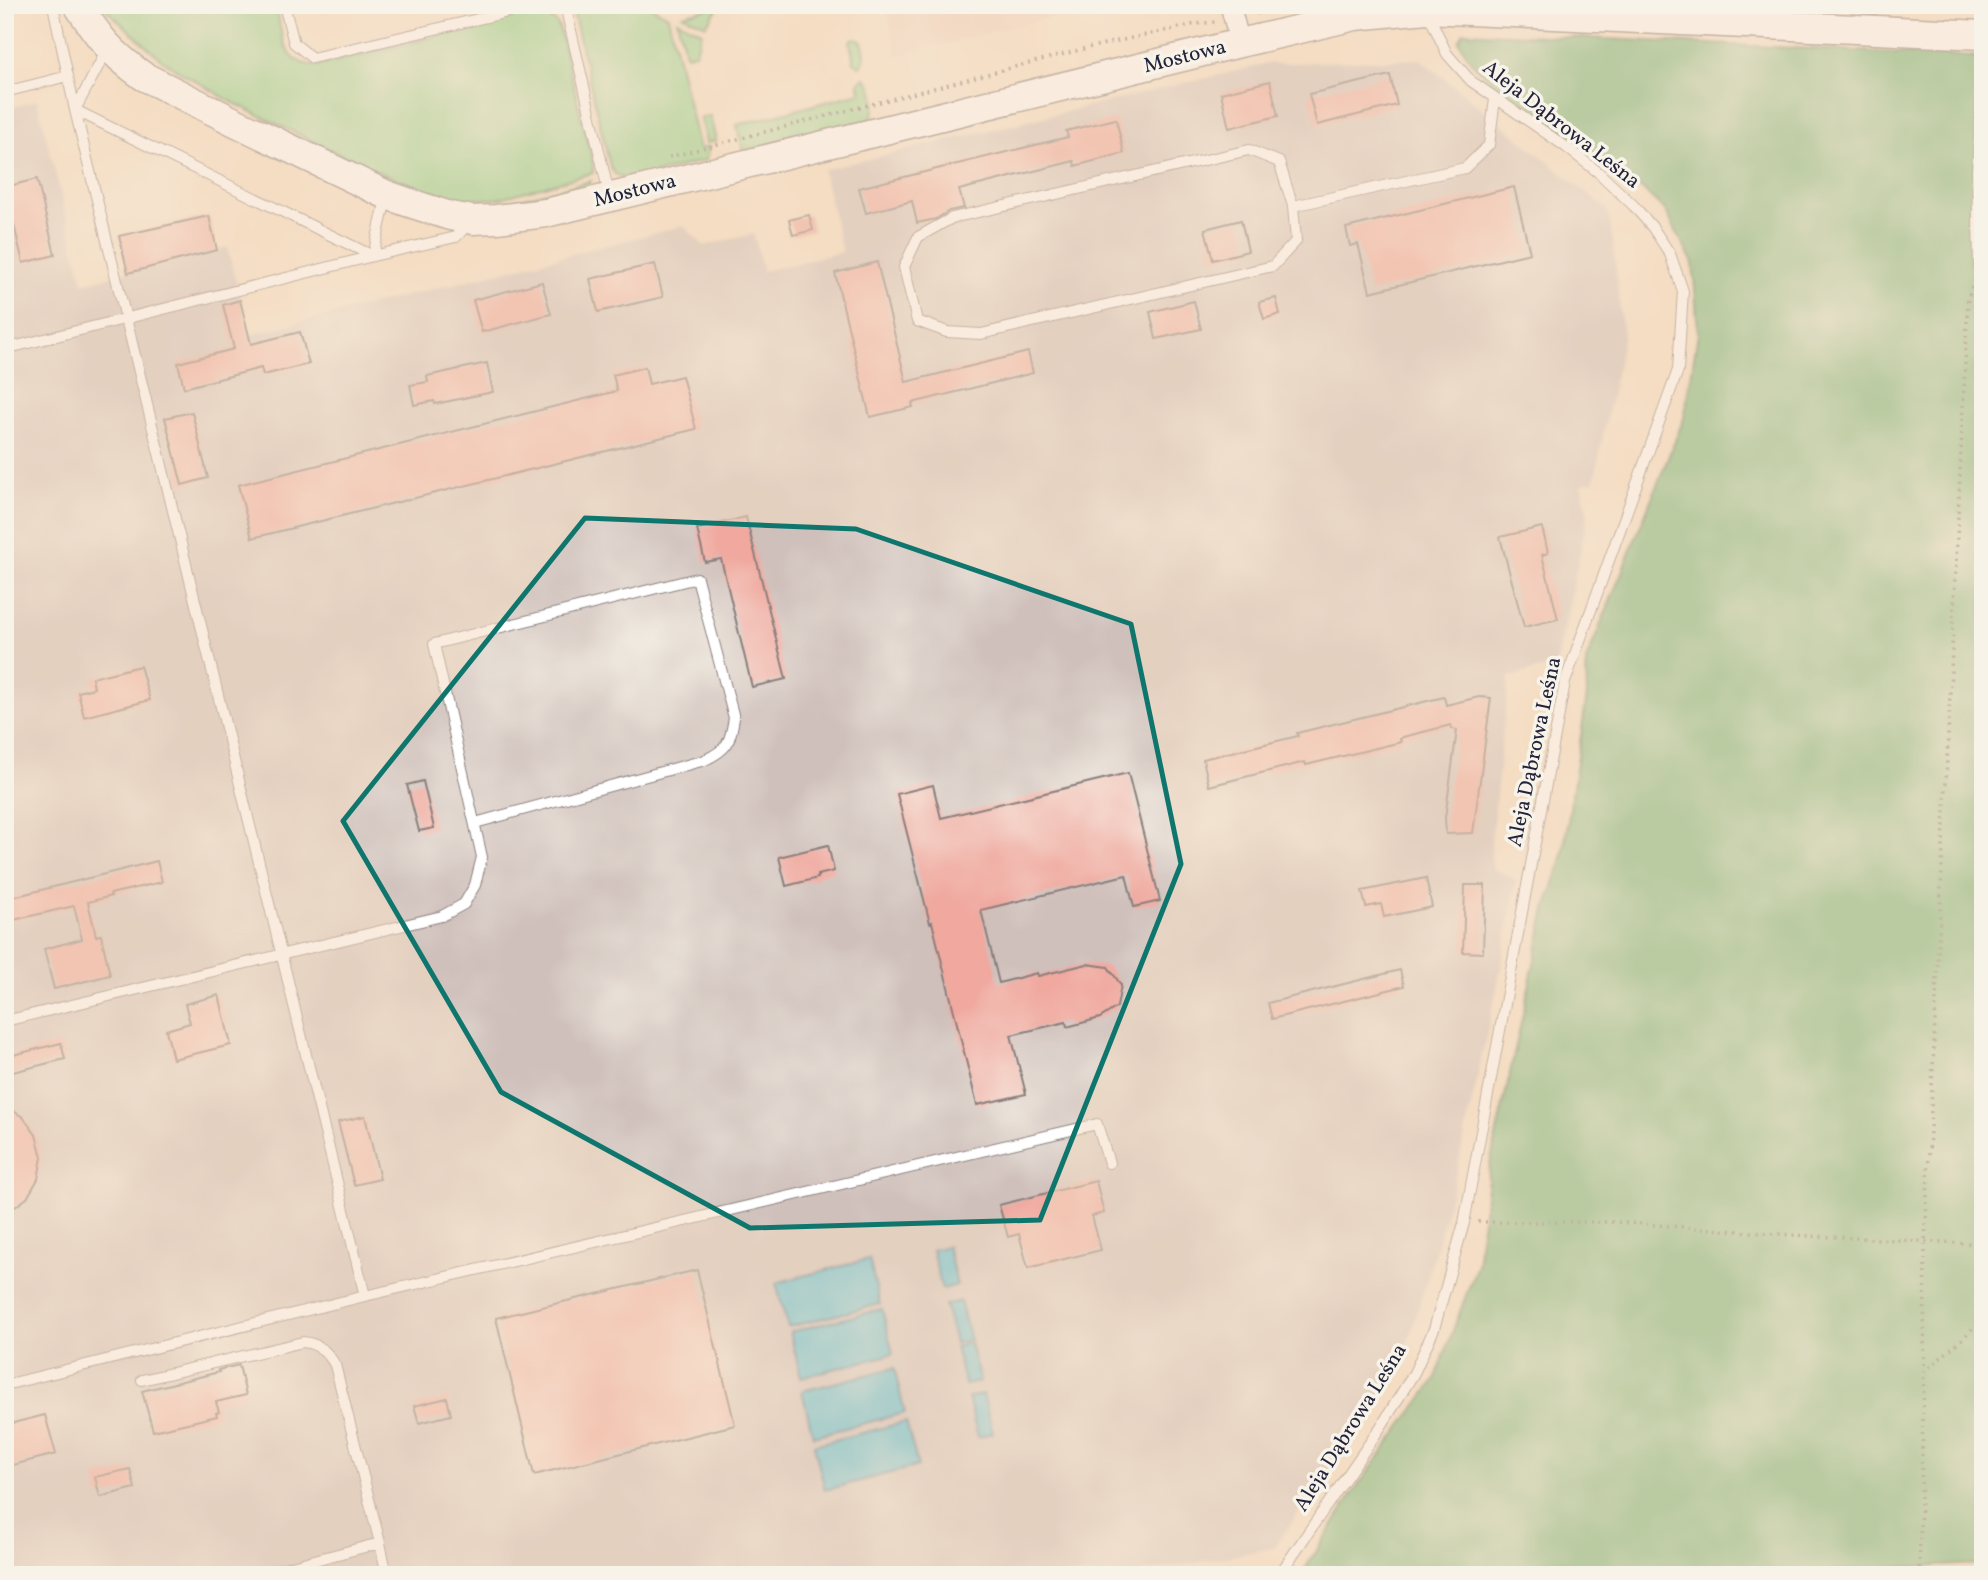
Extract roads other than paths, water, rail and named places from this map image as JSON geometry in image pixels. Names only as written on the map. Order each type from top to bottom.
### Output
[{"type":"street","name":"Mostowa","points":[[78,5],[98,37],[118,58],[143,76],[387,195],[450,216],[473,220],[546,212],[610,198],[1235,23],[1355,16],[1426,7],[1983,35]]},
{"type":"lane","points":[[53,5],[75,110],[366,1296]]},
{"type":"lane","points":[[284,5],[294,43],[312,58],[538,5]]},
{"type":"lane","points":[[565,5],[610,198]]},
{"type":"lane","name":"Aleja Dąbrowa Leśna","points":[[1279,1575],[1382,1425],[1414,1373],[1434,1329],[1464,1223],[1565,682],[1678,370],[1683,291],[1670,254],[1653,228],[1634,206],[1587,164],[1471,81],[1447,54],[1426,7]]},
{"type":"lane","points":[[75,110],[109,48]]},
{"type":"lane","points":[[1981,268],[1978,171],[1983,69]]},
{"type":"lane","points":[[5,92],[68,76]]},
{"type":"lane","points":[[1293,206],[1465,167],[1489,145],[1495,99]]},
{"type":"lane","points":[[75,110],[373,256]]},
{"type":"lane","points":[[1250,150],[1279,162],[1293,206],[1296,240],[1273,266],[981,334],[947,332],[917,321],[904,267],[918,237],[952,218],[1250,150]]},
{"type":"lane","points":[[373,256],[387,195]]},
{"type":"lane","points":[[5,349],[456,237],[473,220]]},
{"type":"lane","points":[[5,1021],[442,916],[464,904],[475,885],[482,857],[434,644],[697,579],[734,718],[732,733],[723,751],[705,760],[475,823]]},
{"type":"lane","points":[[5,1385],[366,1296],[1097,1124],[1109,1163]]},
{"type":"lane","points":[[142,1380],[303,1342],[314,1343],[323,1348],[335,1365],[387,1575]]},
{"type":"lane","points":[[257,1575],[380,1544]]},
{"type":"water","points":[[947,1246],[957,1285],[942,1289],[932,1250]]},
{"type":"water","points":[[869,1259],[880,1304],[788,1327],[776,1283]]},
{"type":"water","points":[[960,1301],[970,1340],[955,1343],[945,1305]]},
{"type":"water","points":[[882,1309],[893,1354],[801,1377],[790,1332]]},
{"type":"water","points":[[970,1343],[980,1382],[965,1385],[955,1347]]},
{"type":"water","points":[[894,1368],[905,1413],[813,1436],[802,1391]]},
{"type":"water","points":[[983,1394],[993,1433],[978,1437],[968,1398]]},
{"type":"water","points":[[906,1422],[918,1466],[825,1490],[814,1445]]}]
